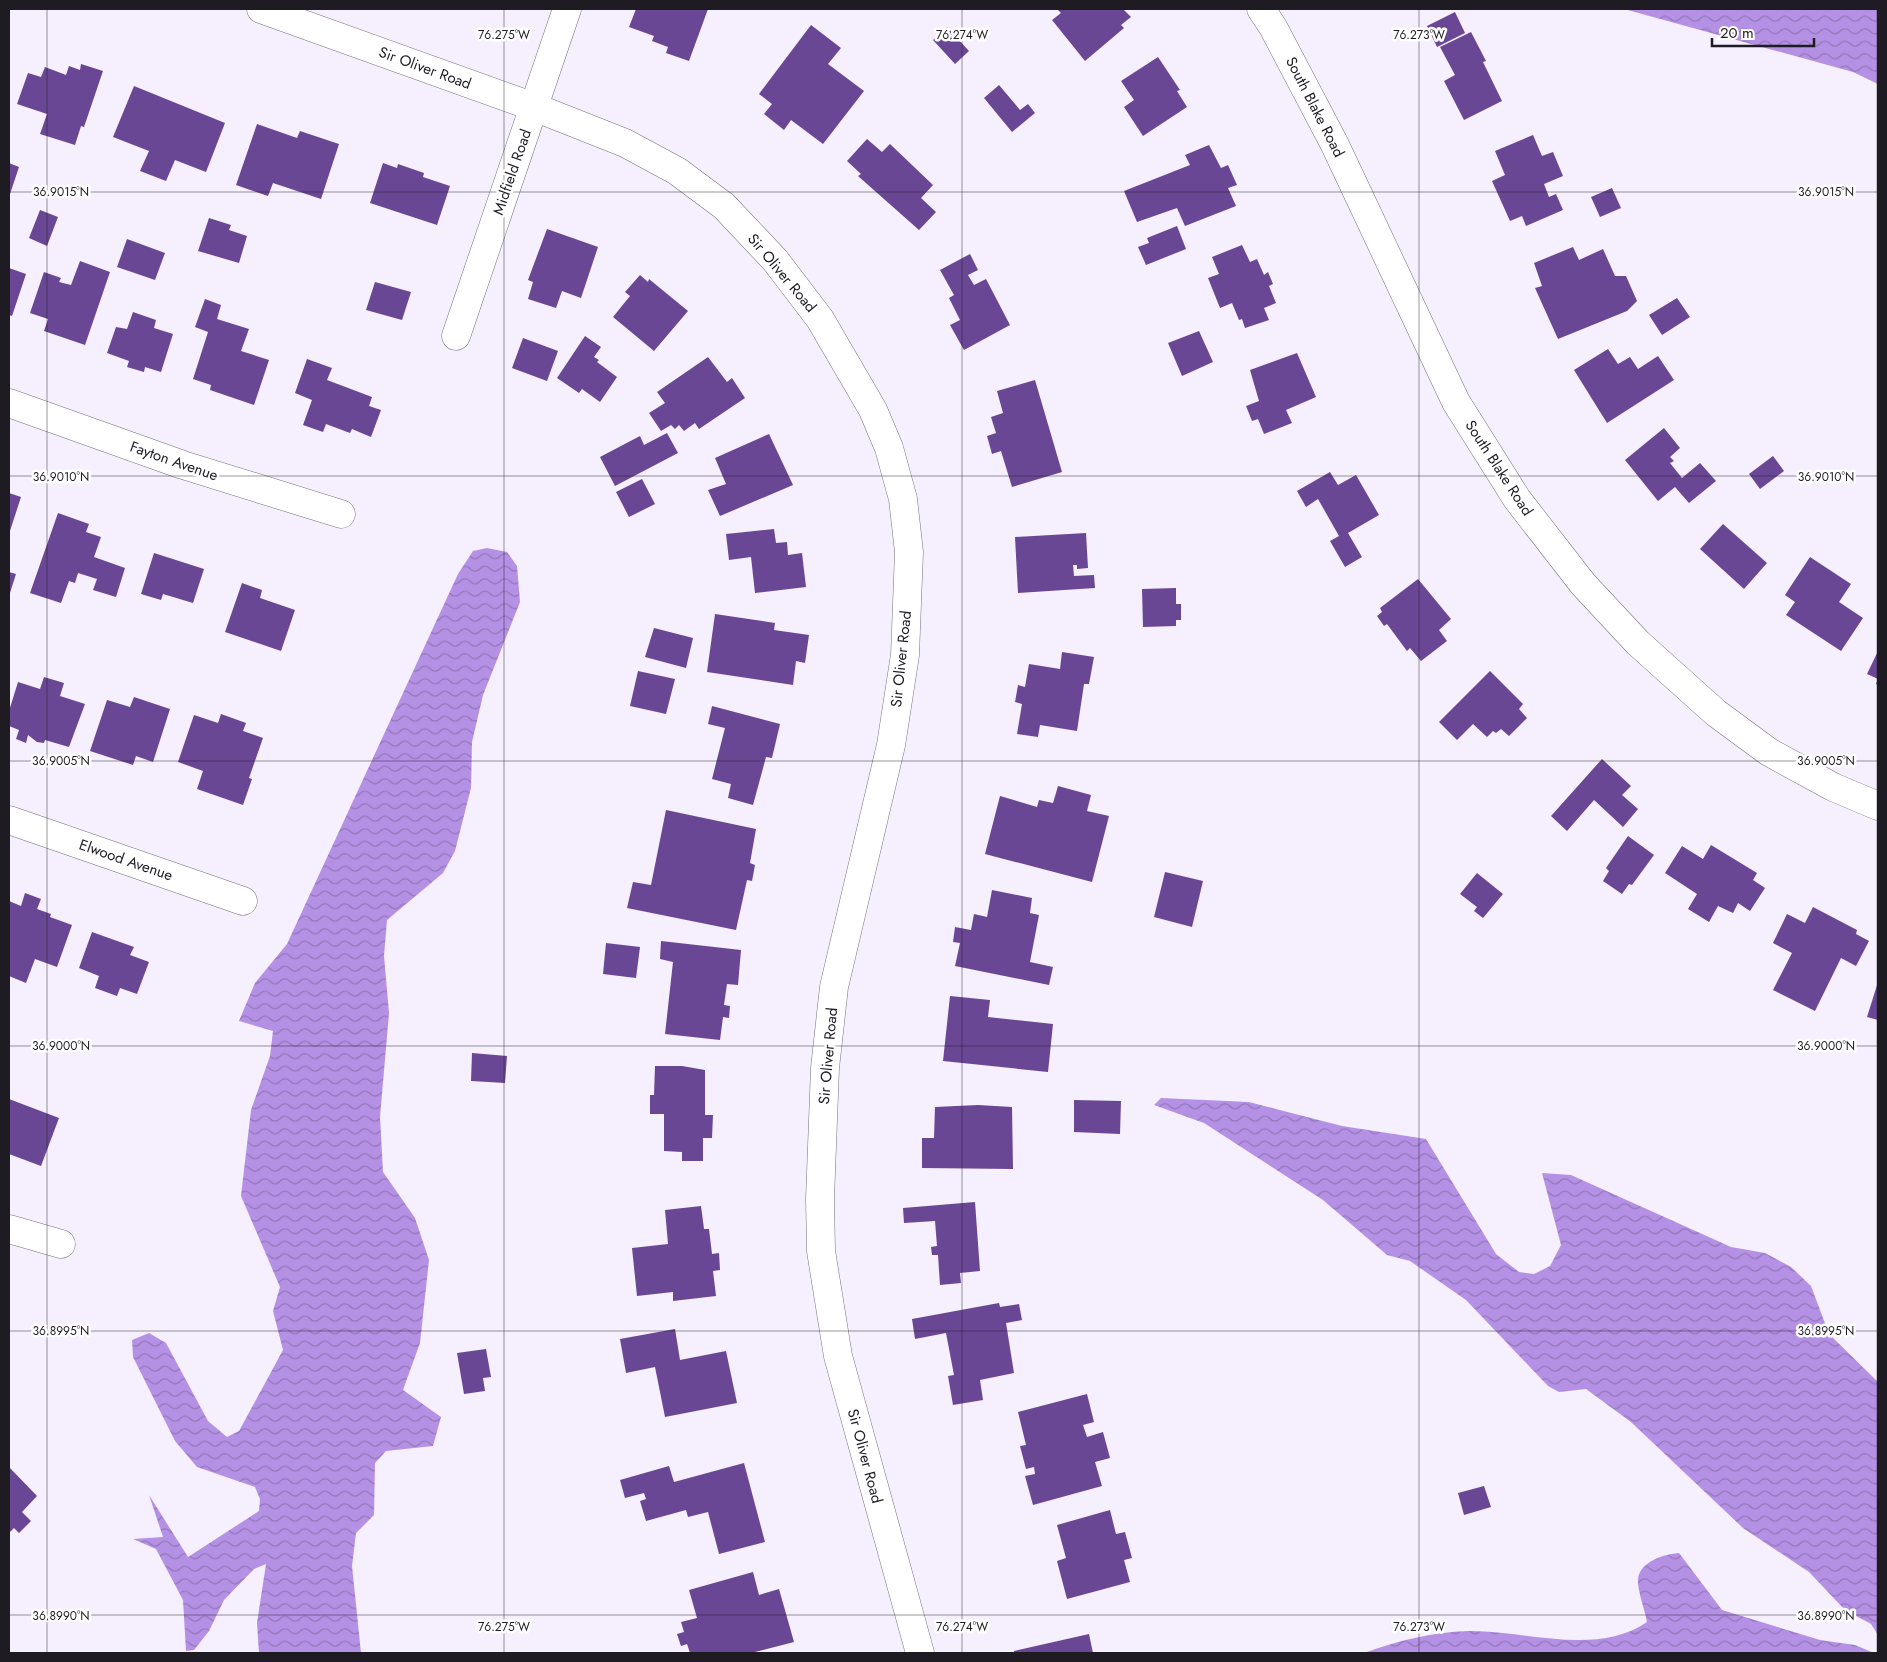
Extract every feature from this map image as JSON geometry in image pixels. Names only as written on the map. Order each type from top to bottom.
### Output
[{"type":"street","name":"Sir Oliver Road","points":[[261,9],[534,107],[625,143],[677,171],[724,206],[775,260],[820,319],[873,410],[889,448],[903,499],[909,552],[905,655],[891,745],[834,987],[825,1068],[820,1199],[821,1252],[838,1356],[920,1653]]},
{"type":"street","name":"Midfield Road","points":[[456,336],[567,9]]},
{"type":"street","name":"South Blake Road","points":[[1261,9],[1273,27],[1335,145],[1456,402],[1517,499],[1583,584],[1626,630],[1716,713],[1769,752],[1833,787],[1878,806]]},
{"type":"street","name":"Fayton Avenue","points":[[9,403],[183,465],[341,514]]},
{"type":"street","name":"Elwood Avenue","points":[[9,820],[243,901]]},
{"type":"street","points":[[9,1229],[61,1244]]},
{"type":"water","points":[[1624,9],[1878,9],[1878,84],[1853,72]]},
{"type":"water","points":[[487,548],[507,552],[517,566],[520,602],[483,695],[472,742],[471,788],[455,851],[443,873],[387,920],[384,956],[389,1013],[380,1117],[383,1172],[415,1218],[429,1260],[420,1343],[403,1390],[441,1417],[433,1446],[386,1451],[375,1463],[374,1515],[356,1533],[352,1566],[361,1653],[259,1653],[257,1623],[266,1564],[254,1569],[224,1600],[209,1631],[194,1650],[186,1651],[183,1600],[156,1549],[133,1539],[163,1537],[149,1495],[188,1557],[259,1511],[260,1499],[255,1487],[197,1467],[175,1441],[133,1357],[132,1340],[149,1333],[166,1343],[208,1421],[227,1437],[239,1431],[283,1350],[273,1311],[280,1287],[241,1196],[251,1110],[270,1056],[273,1031],[239,1021],[255,983],[287,944],[458,574],[473,551]]},
{"type":"water","points":[[1161,1098],[1249,1102],[1342,1126],[1426,1139],[1496,1254],[1519,1272],[1534,1274],[1550,1266],[1561,1245],[1542,1173],[1571,1175],[1731,1247],[1765,1253],[1791,1267],[1811,1286],[1829,1334],[1878,1382],[1878,1635],[1871,1624],[1845,1610],[1809,1572],[1743,1528],[1631,1422],[1586,1389],[1559,1392],[1548,1386],[1466,1300],[1410,1261],[1387,1255],[1323,1200],[1204,1123],[1154,1105]]},
{"type":"water","points":[[1679,1553],[1722,1610],[1820,1640],[1855,1645],[1874,1653],[1364,1653],[1415,1638],[1441,1633],[1490,1632],[1583,1640],[1606,1638],[1627,1632],[1647,1622],[1638,1579],[1643,1567],[1660,1557]]},
{"type":"building","points":[[636,9],[708,9],[689,61],[666,53],[668,47],[652,41],[654,36],[629,27]]},
{"type":"building","points":[[1057,9],[1123,9],[1131,17],[1121,25],[1124,28],[1085,61],[1052,20],[1061,13]]},
{"type":"building","points":[[1455,12],[1465,33],[1437,47],[1427,26]]},
{"type":"building","points":[[811,25],[841,48],[828,64],[864,91],[823,144],[791,120],[784,130],[764,114],[772,104],[759,94]]},
{"type":"building","points":[[947,27],[969,51],[955,64],[933,40]]},
{"type":"building","points":[[1471,32],[1486,61],[1483,62],[1502,101],[1464,120],[1444,81],[1455,75],[1440,47]]},
{"type":"building","points":[[1158,57],[1180,90],[1177,91],[1187,107],[1143,136],[1124,107],[1134,100],[1121,81]]},
{"type":"building","points":[[81,64],[103,71],[84,127],[81,126],[75,145],[40,134],[47,114],[17,104],[28,73],[41,77],[45,67],[66,75],[69,66],[80,70]]},
{"type":"building","points":[[999,85],[1020,110],[1028,104],[1035,113],[1012,132],[984,98]]},
{"type":"building","points":[[134,86],[225,123],[206,172],[175,160],[166,181],[140,171],[149,151],[113,137]]},
{"type":"building","points":[[257,124],[297,138],[300,131],[339,144],[321,199],[273,183],[268,196],[236,185]]},
{"type":"building","points":[[1533,135],[1542,156],[1553,152],[1563,176],[1544,184],[1549,197],[1556,194],[1563,210],[1526,226],[1522,216],[1510,221],[1492,181],[1505,175],[1495,151]]},
{"type":"building","points":[[867,139],[882,152],[890,144],[933,185],[921,198],[936,212],[919,230],[858,176],[861,174],[847,161]]},
{"type":"building","points":[[1209,145],[1221,168],[1228,165],[1237,185],[1228,188],[1236,206],[1185,226],[1177,208],[1137,222],[1124,191],[1190,165],[1185,155]]},
{"type":"building","points":[[9,163],[19,167],[9,197]]},
{"type":"building","points":[[383,163],[397,168],[398,164],[424,173],[423,177],[450,186],[437,225],[370,203]]},
{"type":"building","points":[[1612,188],[1621,208],[1600,217],[1591,197]]},
{"type":"building","points":[[40,210],[58,217],[47,246],[29,238]]},
{"type":"building","points":[[209,218],[231,225],[229,230],[247,236],[239,263],[198,251]]},
{"type":"building","points":[[1177,226],[1186,249],[1146,265],[1138,247],[1149,243],[1147,238]]},
{"type":"building","points":[[547,229],[598,247],[581,298],[562,291],[556,308],[528,299],[533,282],[528,280]]},
{"type":"building","points":[[127,239],[165,253],[155,280],[117,267]]},
{"type":"building","points":[[1242,245],[1250,262],[1257,259],[1264,275],[1268,272],[1273,284],[1269,286],[1276,303],[1264,308],[1269,320],[1245,328],[1242,319],[1239,320],[1232,303],[1220,308],[1208,278],[1219,274],[1212,257]]},
{"type":"building","points":[[1573,247],[1579,260],[1603,249],[1615,276],[1626,276],[1637,301],[1627,311],[1558,339],[1535,288],[1542,286],[1534,263]]},
{"type":"building","points":[[970,254],[978,270],[968,275],[974,285],[986,279],[1010,325],[964,350],[950,325],[960,320],[949,298],[954,295],[940,270]]},
{"type":"building","points":[[80,261],[110,272],[85,345],[44,331],[48,319],[30,313],[44,272],[61,278],[59,282],[71,285]]},
{"type":"building","points":[[9,268],[26,274],[12,316],[9,315]]},
{"type":"building","points":[[640,275],[648,282],[649,279],[688,311],[654,351],[613,317],[630,296],[625,292]]},
{"type":"building","points":[[375,282],[411,292],[402,320],[366,310]]},
{"type":"building","points":[[1677,298],[1690,317],[1662,335],[1649,315]]},
{"type":"building","points":[[205,299],[221,305],[217,319],[249,329],[241,351],[269,360],[254,405],[210,390],[211,385],[193,379],[208,332],[195,327]]},
{"type":"building","points":[[133,312],[156,320],[154,328],[173,334],[161,372],[145,367],[144,372],[127,367],[129,361],[107,353],[116,327],[127,329]]},
{"type":"building","points":[[1199,331],[1213,362],[1182,376],[1168,343]]},
{"type":"building","points":[[585,336],[601,347],[594,357],[599,360],[597,362],[617,377],[600,402],[582,389],[579,393],[557,378]]},
{"type":"building","points":[[523,338],[558,351],[547,381],[512,368]]},
{"type":"building","points":[[1608,349],[1618,364],[1630,357],[1638,369],[1658,356],[1674,380],[1607,423],[1574,370]]},
{"type":"building","points":[[1297,353],[1316,397],[1286,410],[1292,423],[1264,434],[1258,419],[1252,421],[1246,406],[1259,401],[1250,370]]},
{"type":"building","points":[[708,357],[727,382],[732,378],[745,398],[699,429],[695,423],[684,431],[679,425],[675,429],[671,425],[661,431],[649,413],[665,403],[657,392]]},
{"type":"building","points":[[307,359],[332,368],[327,380],[372,397],[369,406],[381,410],[371,437],[352,429],[350,433],[326,424],[323,432],[303,425],[312,400],[295,393]]},
{"type":"building","points":[[1035,380],[1062,472],[1012,487],[1001,451],[992,454],[987,436],[996,433],[991,417],[1003,413],[997,391]]},
{"type":"building","points":[[1664,428],[1680,448],[1670,457],[1674,461],[1670,463],[1682,478],[1700,463],[1716,481],[1689,503],[1675,487],[1658,501],[1625,460]]},
{"type":"building","points":[[667,433],[678,453],[615,486],[600,457],[640,436],[644,445]]},
{"type":"building","points":[[769,434],[793,485],[720,516],[708,490],[726,484],[715,458]]},
{"type":"building","points":[[1773,456],[1784,471],[1760,489],[1749,474]]},
{"type":"building","points":[[1330,472],[1338,485],[1356,475],[1379,515],[1348,533],[1362,557],[1345,567],[1330,541],[1339,536],[1318,499],[1306,507],[1297,491]]},
{"type":"building","points":[[642,479],[655,504],[629,517],[616,492]]},
{"type":"building","points":[[9,493],[21,497],[9,534]]},
{"type":"building","points":[[58,513],[89,524],[86,532],[101,537],[94,557],[125,568],[116,597],[93,590],[97,579],[78,573],[75,583],[69,581],[61,603],[30,593]]},
{"type":"building","points":[[1723,524],[1767,563],[1744,589],[1700,549]]},
{"type":"building","points":[[774,529],[776,543],[787,542],[788,555],[802,553],[806,587],[755,593],[751,557],[729,560],[726,534]]},
{"type":"building","points":[[1086,533],[1088,568],[1077,569],[1077,565],[1073,565],[1074,576],[1094,575],[1095,588],[1018,593],[1015,537]]},
{"type":"building","points":[[154,553],[204,569],[193,603],[163,594],[161,600],[141,594]]},
{"type":"building","points":[[1810,557],[1851,584],[1839,602],[1863,618],[1841,651],[1786,615],[1795,602],[1785,595]]},
{"type":"building","points":[[9,572],[16,574],[9,596]]},
{"type":"building","points":[[1418,579],[1451,619],[1439,630],[1447,641],[1421,661],[1410,648],[1407,651],[1387,624],[1384,626],[1377,616],[1382,612],[1380,608]]},
{"type":"building","points":[[242,583],[262,590],[260,598],[295,610],[281,651],[225,632]]},
{"type":"building","points":[[1176,588],[1176,604],[1181,604],[1181,620],[1176,620],[1176,626],[1143,627],[1142,589]]},
{"type":"building","points":[[715,614],[775,623],[774,630],[809,635],[805,663],[796,661],[793,685],[707,672]]},
{"type":"building","points":[[654,628],[693,638],[686,668],[645,657]]},
{"type":"building","points":[[1878,651],[1878,679],[1867,674]]},
{"type":"building","points":[[1062,652],[1094,657],[1089,684],[1084,684],[1077,731],[1040,725],[1038,737],[1017,734],[1022,704],[1015,702],[1018,685],[1025,687],[1029,664],[1060,669]]},
{"type":"building","points":[[638,671],[675,679],[666,714],[630,706]]},
{"type":"building","points":[[1490,671],[1523,704],[1519,709],[1527,718],[1509,736],[1501,729],[1496,733],[1493,731],[1487,737],[1473,724],[1457,740],[1439,722]]},
{"type":"building","points":[[44,677],[64,683],[60,696],[85,704],[69,747],[45,740],[44,743],[37,742],[28,735],[26,743],[16,739],[19,730],[9,726],[9,711],[18,682],[40,689]]},
{"type":"building","points":[[134,697],[170,709],[153,762],[136,756],[133,765],[90,751],[107,700],[130,707]]},
{"type":"building","points":[[712,706],[780,724],[772,758],[766,757],[753,805],[728,798],[731,784],[712,779],[725,728],[708,724]]},
{"type":"building","points":[[221,714],[246,723],[243,731],[263,738],[249,778],[252,779],[243,805],[197,789],[203,771],[178,762],[194,715],[218,723]]},
{"type":"building","points":[[1602,759],[1631,786],[1622,795],[1638,809],[1623,827],[1594,800],[1567,831],[1551,816]]},
{"type":"building","points":[[1058,786],[1091,795],[1087,811],[1109,816],[1092,882],[985,854],[1000,796],[1037,807],[1039,800],[1053,803]]},
{"type":"building","points":[[666,810],[756,829],[750,863],[755,865],[752,881],[747,880],[736,930],[627,908],[633,882],[651,885]]},
{"type":"building","points":[[1628,836],[1654,855],[1632,885],[1629,884],[1622,894],[1603,881],[1609,871],[1606,868]]},
{"type":"building","points":[[1711,845],[1757,873],[1753,880],[1765,888],[1750,911],[1738,903],[1733,913],[1718,906],[1709,922],[1688,909],[1697,894],[1665,873],[1682,846],[1703,859]]},
{"type":"building","points":[[1165,872],[1203,881],[1192,927],[1154,917]]},
{"type":"building","points":[[1477,873],[1503,894],[1483,918],[1474,911],[1477,907],[1460,894]]},
{"type":"building","points":[[992,890],[1032,898],[1030,913],[1039,915],[1030,962],[1053,967],[1049,985],[955,966],[960,943],[953,942],[955,927],[971,930],[974,914],[987,917]]},
{"type":"building","points":[[25,893],[41,899],[37,909],[51,914],[50,917],[72,925],[57,967],[35,959],[26,983],[9,976],[9,901],[21,906]]},
{"type":"building","points":[[1813,907],[1857,930],[1856,934],[1869,941],[1856,966],[1841,958],[1815,1011],[1773,990],[1792,953],[1773,943],[1787,914],[1805,923]]},
{"type":"building","points":[[92,932],[134,947],[130,955],[149,962],[137,994],[120,988],[117,996],[95,988],[99,976],[79,968]]},
{"type":"building","points":[[661,941],[741,950],[738,985],[727,984],[724,1005],[730,1006],[729,1018],[723,1017],[720,1040],[665,1034],[673,962],[660,959]]},
{"type":"building","points":[[606,943],[640,947],[636,978],[603,974]]},
{"type":"building","points":[[1878,982],[1878,1020],[1867,1017]]},
{"type":"building","points":[[950,996],[990,1000],[988,1017],[1053,1024],[1048,1072],[943,1061]]},
{"type":"building","points":[[472,1053],[507,1056],[505,1083],[471,1081]]},
{"type":"building","points":[[655,1066],[682,1066],[705,1070],[705,1115],[713,1115],[712,1138],[703,1138],[703,1161],[682,1161],[682,1152],[664,1151],[664,1114],[650,1114],[650,1095],[654,1095]]},
{"type":"building","points":[[9,1099],[59,1118],[41,1166],[9,1154]]},
{"type":"building","points":[[1074,1100],[1121,1101],[1120,1134],[1074,1132]]},
{"type":"building","points":[[978,1105],[1012,1107],[1013,1169],[922,1168],[922,1138],[934,1138],[935,1107]]},
{"type":"building","points":[[975,1202],[980,1271],[960,1273],[961,1283],[940,1285],[938,1255],[932,1255],[931,1247],[937,1246],[935,1221],[904,1223],[903,1208]]},
{"type":"building","points":[[701,1206],[704,1229],[709,1229],[712,1254],[719,1253],[720,1270],[713,1271],[716,1296],[673,1301],[673,1292],[637,1296],[632,1248],[668,1244],[665,1210]]},
{"type":"building","points":[[999,1303],[1000,1307],[1019,1304],[1022,1320],[1006,1323],[1014,1373],[980,1380],[983,1400],[953,1405],[948,1376],[954,1375],[946,1333],[915,1339],[912,1319]]},
{"type":"building","points":[[675,1329],[680,1360],[726,1351],[737,1403],[665,1417],[655,1367],[626,1373],[620,1339]]},
{"type":"building","points":[[486,1349],[491,1377],[483,1378],[485,1391],[464,1394],[457,1353]]},
{"type":"building","points":[[1087,1394],[1094,1422],[1083,1425],[1087,1437],[1103,1432],[1110,1458],[1095,1462],[1102,1486],[1033,1505],[1025,1476],[1035,1474],[1034,1467],[1026,1469],[1020,1446],[1026,1445],[1018,1412]]},
{"type":"building","points":[[744,1463],[765,1542],[719,1554],[708,1512],[688,1517],[686,1510],[646,1521],[640,1501],[646,1499],[644,1493],[625,1498],[620,1480],[669,1466],[674,1482]]},
{"type":"building","points":[[9,1467],[37,1496],[22,1512],[31,1521],[19,1533],[14,1528],[9,1533]]},
{"type":"building","points":[[1484,1486],[1491,1507],[1464,1515],[1458,1493]]},
{"type":"building","points":[[1110,1510],[1116,1534],[1125,1532],[1132,1558],[1124,1560],[1130,1582],[1067,1599],[1057,1561],[1066,1558],[1057,1525]]},
{"type":"building","points":[[753,1572],[759,1595],[779,1589],[794,1642],[751,1653],[690,1653],[687,1644],[681,1646],[677,1634],[684,1632],[681,1622],[697,1618],[689,1590]]},
{"type":"building","points":[[1089,1634],[1093,1653],[1014,1653],[1014,1651]]}]
